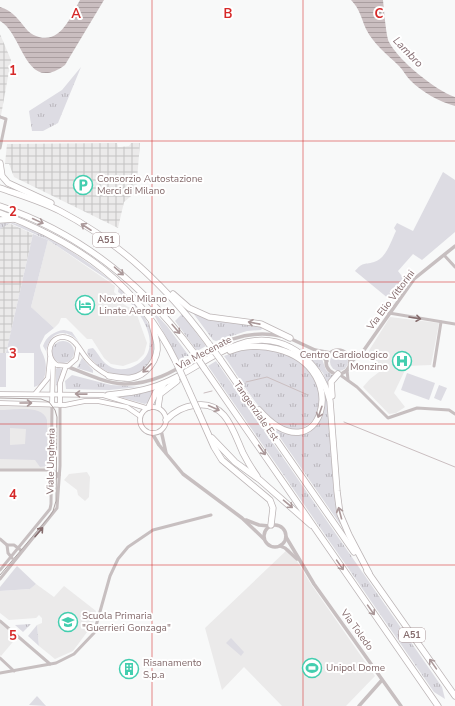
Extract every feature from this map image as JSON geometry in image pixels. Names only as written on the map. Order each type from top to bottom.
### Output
[{"type":"highway","points":[[0,163],[2,176],[9,184],[52,204],[58,210]]},
{"type":"highway","name":"Tangenziale Est","points":[[0,188],[58,210],[116,246],[150,275],[182,308],[210,344],[455,696]]},
{"type":"highway","name":"Tangenziale Est","points":[[0,206],[16,211],[64,234],[112,265],[159,309],[194,353],[438,706]]},
{"type":"highway","points":[[0,213],[47,232],[96,263],[139,302],[151,319],[176,362],[222,460],[270,500],[273,508],[270,525]]},
{"type":"highway","points":[[0,220],[14,218]]},
{"type":"highway","points":[[150,275],[189,308],[198,313],[220,319],[241,320],[261,324],[290,338]]},
{"type":"highway","points":[[109,376],[126,378],[135,377],[151,365],[156,354],[157,345],[151,319]]},
{"type":"highway","points":[[108,395],[145,390],[164,383],[238,344],[261,341],[286,346],[300,353],[309,361],[324,381],[330,402],[340,514],[369,573]]},
{"type":"highway","points":[[158,407],[160,394],[170,385],[185,376],[232,350],[249,346],[264,346],[285,351],[301,360],[308,367],[321,389],[322,409],[316,421],[306,430],[288,432],[274,424],[242,390]]},
{"type":"highway","points":[[333,447],[335,427],[330,385],[339,374]]},
{"type":"highway","points":[[148,408],[156,392],[164,383]]},
{"type":"highway","points":[[166,420],[180,409],[190,406],[207,405],[219,410],[230,421],[245,457],[260,480]]},
{"type":"highway","points":[[209,435],[235,462],[260,480],[315,529]]},
{"type":"main road","name":"Via Mecenate","points":[[35,394],[48,380],[50,345],[58,338],[71,339],[95,368],[109,376]]},
{"type":"main road","points":[[60,405],[60,380],[66,366],[76,359],[78,348]]},
{"type":"main road","points":[[50,358],[53,362],[52,405]]},
{"type":"main road","name":"Via Mecenate","points":[[53,362],[59,366],[66,366]]},
{"type":"main road","points":[[0,394],[108,395],[148,408],[158,407],[163,412],[166,420],[161,430],[152,433],[142,427],[140,416],[127,407],[98,401],[86,401],[60,405],[41,403],[0,403]]},
{"type":"main road","points":[[140,416],[148,408]]},
{"type":"street","points":[[0,117],[6,119],[0,148]]},
{"type":"street","name":"Via Elio Vittorini","points":[[350,363],[361,352],[417,277],[455,246]]},
{"type":"street","points":[[444,255],[455,267]]},
{"type":"street","points":[[389,313],[453,324],[455,319]]},
{"type":"street","points":[[434,366],[441,322]]},
{"type":"street","name":"Via Mecenate","points":[[66,366],[116,383],[141,382],[165,374],[224,341],[240,335],[267,333],[290,338],[315,350],[331,353]]},
{"type":"street","name":"Via Mecenate","points":[[315,350],[327,361]]},
{"type":"street","points":[[361,352],[348,354],[340,350],[331,353],[327,361],[329,370],[348,380],[388,418],[392,418],[408,410],[417,408],[449,410],[455,414]]},
{"type":"street","points":[[348,354],[350,363],[347,370],[348,380]]},
{"type":"street","points":[[339,374],[347,370]]},
{"type":"street","name":"Via Mecenate","points":[[109,376],[122,380],[141,382]]},
{"type":"street","name":"Viale Ungheria","points":[[50,509],[52,470],[52,405]]},
{"type":"street","name":"Viale Ungheria","points":[[56,511],[59,502],[60,405]]},
{"type":"street","points":[[161,430],[166,454]]},
{"type":"street","points":[[152,433],[166,454],[183,474],[242,518],[270,546],[280,546],[284,548],[300,562]]},
{"type":"street","points":[[0,470],[52,470],[59,475]]},
{"type":"street","points":[[0,570],[17,547],[50,509],[56,511],[14,560],[0,579]]},
{"type":"street","points":[[0,673],[63,661],[74,654],[94,633],[110,576],[118,559],[128,547],[152,530],[211,515]]},
{"type":"street","points":[[242,518],[259,526],[277,525],[283,528],[286,537],[300,562]]},
{"type":"street","points":[[264,539],[264,531],[270,525]]},
{"type":"street","points":[[280,546],[284,543],[286,537]]},
{"type":"street","points":[[0,539],[7,545],[14,545],[22,552]]},
{"type":"street","points":[[7,545],[8,553],[14,560]]},
{"type":"street","name":"Via Toledo","points":[[300,562],[326,602],[401,706]]},
{"type":"street","points":[[0,621],[50,664]]},
{"type":"street","points":[[0,658],[14,670]]},
{"type":"street","points":[[359,706],[382,680]]},
{"type":"shaded area","points":[[80,0],[104,0],[65,65],[52,72],[41,72],[33,67],[26,59],[8,28],[0,21],[0,7],[13,14],[32,34],[47,38],[60,32],[69,20]]},
{"type":"shaded area","points":[[351,0],[383,0],[388,39],[394,50],[409,66],[428,82],[455,97],[455,106],[431,96],[410,80],[399,66],[369,35],[358,10]]},
{"type":"shaded area","points":[[0,34],[11,60],[0,121]]},
{"type":"shaded area","name":"Consorzio Autostazione Merci di Milano","points":[[117,143],[118,147],[121,147],[129,146],[131,143],[140,143],[136,192],[124,202],[118,228],[14,177],[9,164],[5,164],[7,144]]},
{"type":"shaded area","points":[[0,219],[33,234],[6,353],[0,353]]},
{"type":"shaded area","points":[[48,240],[115,286],[114,292],[121,299],[120,302],[130,308],[137,315],[147,343],[144,354],[137,361],[123,366],[111,364],[104,358],[92,339],[87,339],[66,318],[61,318],[59,323],[54,328],[31,307]]},
{"type":"shaded area","name":"Centro Cardiologico Monzino","points":[[390,317],[439,323],[431,365],[407,366],[394,393],[405,407],[396,413],[389,414],[363,387],[370,379],[383,369],[365,357]]},
{"type":"shaded area","points":[[0,404],[52,405],[52,470],[0,469]]},
{"type":"shaded area","points":[[87,472],[90,477],[89,497],[85,501],[78,495],[77,490],[64,480],[69,474]]},
{"type":"shaded area","points":[[289,548],[311,584],[375,676],[346,706],[282,706],[244,667],[222,690],[205,628]]},
{"type":"shaded area","name":"Scuola Primaria \"Guerrieri Gonzaga\"","points":[[36,584],[54,597],[64,586],[96,611],[93,624],[73,651],[55,659],[39,646],[37,625],[42,623],[42,618],[39,615],[36,618],[9,620],[0,613],[0,591],[30,589]]},
{"type":"shaded area","points":[[0,623],[17,637],[1,656],[0,655]]},
{"type":"green space","points":[[81,67],[58,123],[43,131],[32,131],[29,111],[62,90]]},
{"type":"green space","points":[[443,172],[455,180],[455,232],[422,260],[413,254],[398,271],[404,279],[389,299],[355,271],[362,265],[378,260],[385,254],[396,231],[394,228],[397,223],[413,231]]},
{"type":"green space","points":[[0,222],[13,223],[44,235],[93,266],[116,285],[48,240],[10,223],[0,229]]},
{"type":"green space","points":[[33,234],[48,240],[31,307],[54,328],[45,335],[40,345],[46,366],[45,375],[41,383],[34,387],[34,353],[6,353]]},
{"type":"green space","points":[[119,286],[145,318],[154,340],[154,349],[148,364],[141,371],[133,375],[124,376],[107,372],[99,367],[87,353],[88,349],[93,348],[106,364],[116,369],[122,369],[130,368],[142,361],[148,352],[150,342],[148,330],[135,309],[127,299],[118,292]]},
{"type":"green space","points":[[151,309],[167,326],[189,356],[184,356],[184,359],[179,361]]},
{"type":"green space","points":[[193,313],[207,318],[263,327],[261,330],[247,331],[216,341],[213,340]]},
{"type":"green space","points":[[182,314],[206,346],[197,351],[175,321]]},
{"type":"green space","points":[[64,330],[72,332],[79,342],[69,334],[59,333],[51,339],[46,351],[43,346],[48,337],[54,333]]},
{"type":"green space","points":[[63,341],[71,344],[74,352],[71,360],[63,363],[55,360],[52,352],[55,344]]},
{"type":"green space","points":[[250,343],[268,343],[284,347],[296,353],[321,382],[328,401],[334,493],[340,524],[272,426],[286,433],[298,434],[317,423],[322,415],[324,396],[321,384],[295,355],[281,348]]},
{"type":"green space","points":[[254,348],[275,350],[291,356],[304,366],[314,380],[318,387],[321,403],[316,416],[307,426],[295,430],[281,427],[273,422],[250,395],[224,356],[243,349]]},
{"type":"green space","points":[[300,348],[322,359],[326,370],[333,376],[328,382],[328,386],[323,373]]},
{"type":"green space","points":[[0,353],[6,353],[6,387],[0,387]]},
{"type":"green space","points":[[335,353],[343,353],[348,358],[346,369],[343,371],[335,371],[330,366],[330,358]]},
{"type":"green space","points":[[82,358],[93,370],[93,373],[77,368]]},
{"type":"green space","points":[[216,361],[442,687],[445,699],[434,692],[208,366]]},
{"type":"green space","points":[[58,367],[63,370],[56,387],[56,369]]},
{"type":"green space","points":[[407,373],[435,383],[429,400],[401,390]]},
{"type":"green space","points":[[72,375],[111,385],[140,387],[109,390],[66,389],[65,381]]},
{"type":"green space","points":[[439,385],[447,388],[441,401],[434,398]]},
{"type":"green space","points":[[156,389],[149,402],[145,404],[116,396],[136,394]]},
{"type":"green space","points":[[27,409],[40,412],[44,415],[47,420],[47,466],[40,467],[35,460],[0,459],[0,410]],"holes":[[[10,428],[26,429],[25,444],[10,445]]]},
{"type":"green space","points":[[17,566],[36,584],[30,589],[0,591],[0,587]]},
{"type":"green space","points":[[31,624],[23,632],[15,625]]},
{"type":"green space","points":[[37,625],[39,646],[28,636]]},
{"type":"green space","points":[[231,638],[244,652],[241,656],[226,643]]},
{"type":"green space","points":[[37,696],[46,706],[29,705]]},
{"type":"waterway","points":[[246,382],[267,377],[308,395]]},
{"type":"waterway","points":[[204,393],[212,391]]},
{"type":"waterway","points":[[344,422],[455,467]]},
{"type":"tram line","points":[[0,398],[41,399],[49,402],[55,410],[57,417],[56,501],[53,511],[0,575]]},
{"type":"place","name":"Consorzio Autostazione Merci di Milano","points":[[83,185]]},
{"type":"place","name":"Novotel Milano Linate Aeroporto","points":[[85,305]]},
{"type":"place","name":"Centro Cardiologico Monzino","points":[[402,361]]},
{"type":"place","name":"Scuola Primaria \"Guerrieri Gonzaga\"","points":[[68,622]]},
{"type":"place","name":"Unipol Dome","points":[[312,668]]},
{"type":"place","name":"Risanamento S.p.a","points":[[129,669]]},
{"type":"water label","name":"Lambro","points":[[408,52]]}]
